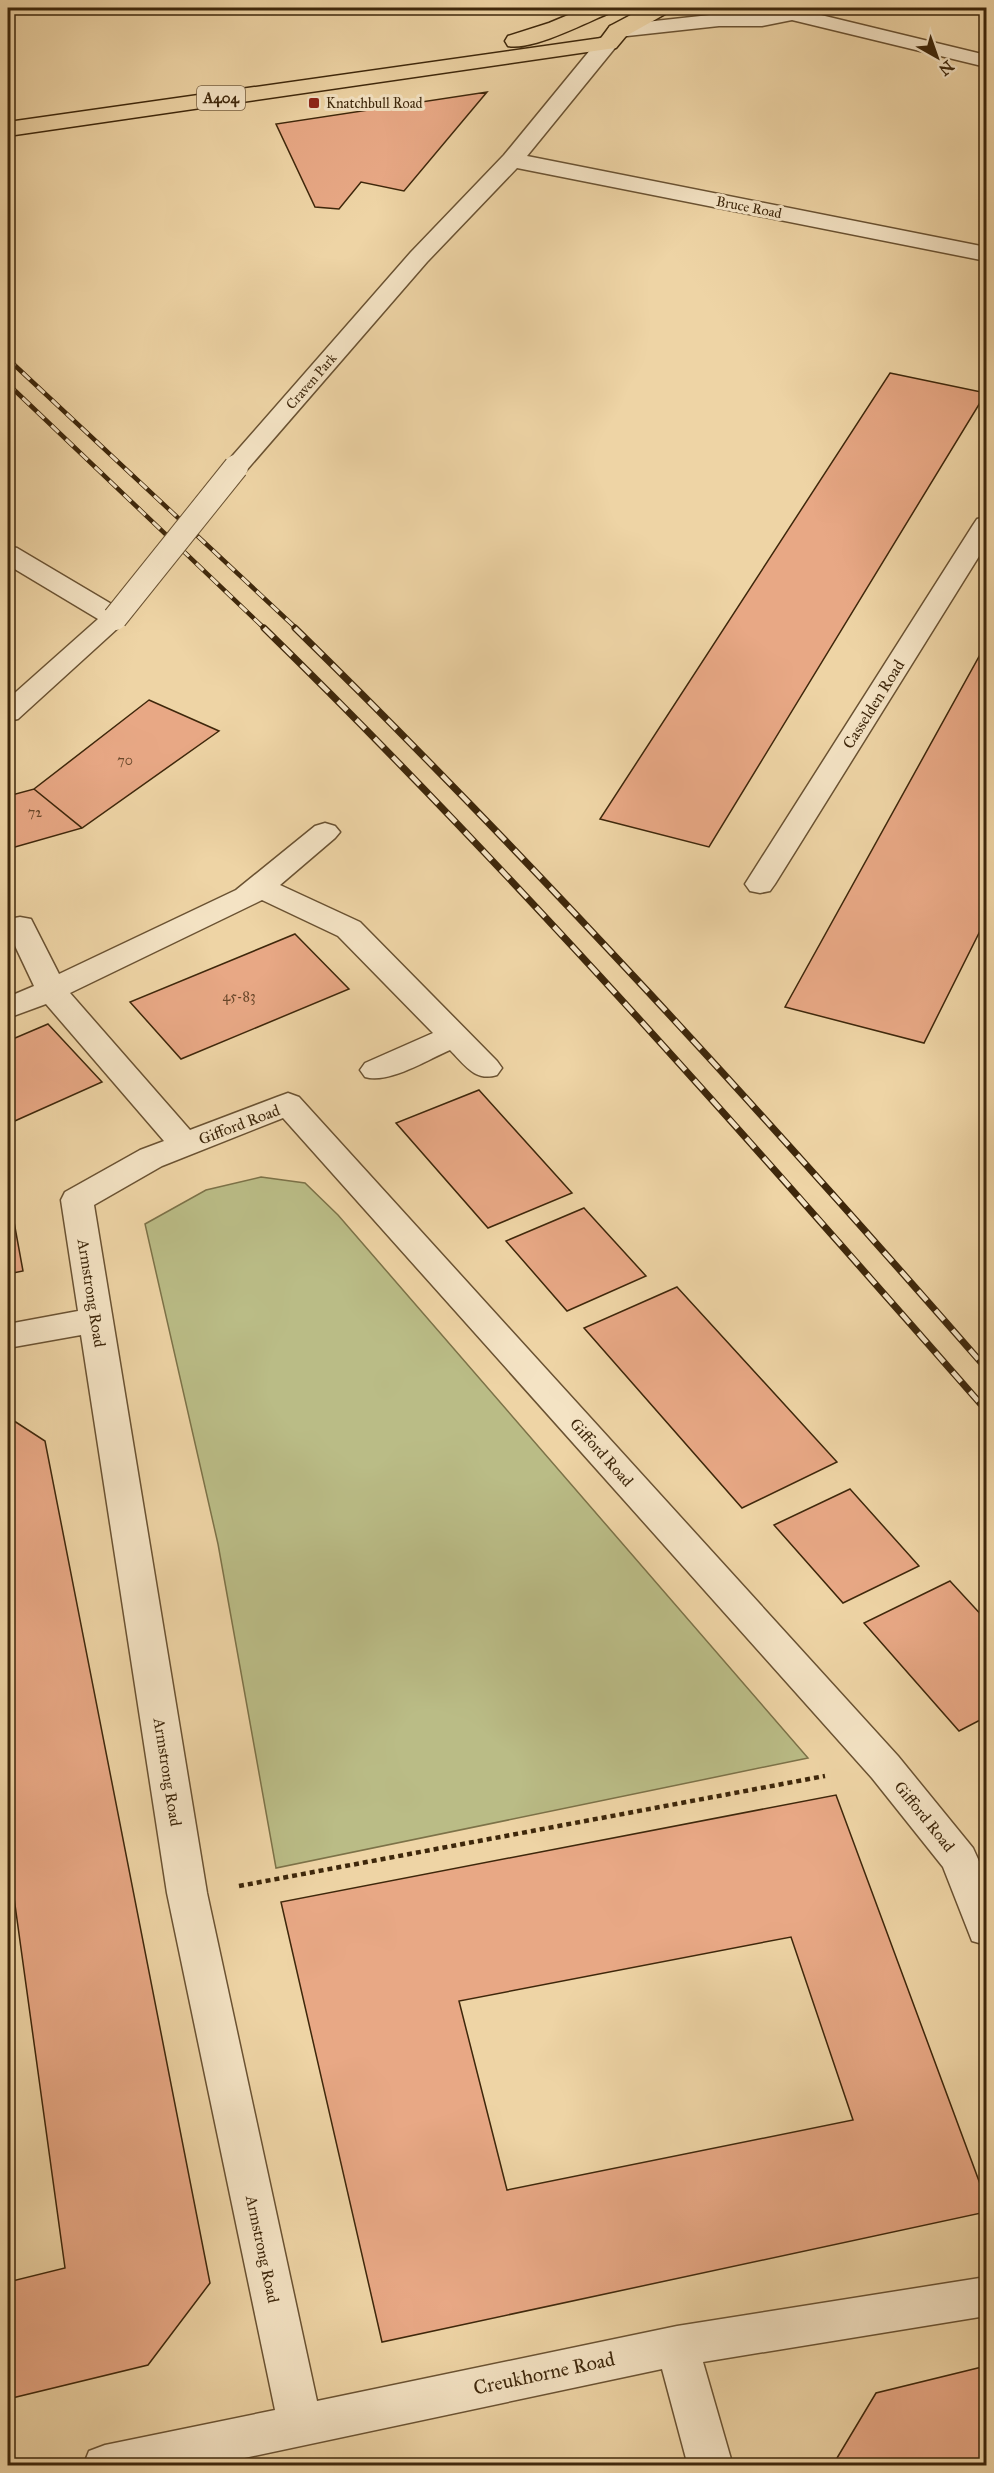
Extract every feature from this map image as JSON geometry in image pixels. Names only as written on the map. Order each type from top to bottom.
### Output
[{"type":"main road","name":"Craven Park","points":[[434,68],[557,28],[601,8]]},
{"type":"main road","name":"Craven Park","points":[[8,129],[434,68],[613,37],[659,8]]},
{"type":"street","points":[[768,8],[986,61]]},
{"type":"street","points":[[832,8],[986,61]]},
{"type":"street","points":[[613,37],[719,20],[762,20],[794,14]]},
{"type":"street","name":"Craven Park","points":[[8,713],[115,618],[236,467],[419,257],[512,160],[613,37]]},
{"type":"street","name":"Bruce Road","points":[[512,160],[987,254]]},
{"type":"street","name":"Casselden Road","points":[[760,884],[987,525]]},
{"type":"street","points":[[8,554],[115,618]]},
{"type":"street","points":[[8,1008],[247,897],[325,832]]},
{"type":"street","points":[[259,887],[349,929],[486,1068]]},
{"type":"street","points":[[20,926],[51,990],[185,1144]]},
{"type":"street","points":[[376,1070],[454,1036]]},
{"type":"street","name":"Gifford Road","points":[[151,1158],[288,1104],[885,1767],[959,1859],[987,1929]]},
{"type":"street","name":"Armstrong Road","points":[[151,1158],[77,1200],[187,1893],[300,2424]]},
{"type":"street","points":[[8,1336],[97,1320]]},
{"type":"street","name":"Creukhorne Road","points":[[105,2466],[677,2346],[987,2296]]},
{"type":"street","points":[[677,2346],[711,2466]]},
{"type":"path","points":[[187,1893],[289,1878],[831,1775],[885,1767]]},
{"type":"green space","points":[[261,1177],[305,1183],[338,1215],[808,1758],[276,1868],[218,1544],[145,1224],[206,1190]]},
{"type":"building","points":[[487,92],[404,191],[361,182],[339,209],[315,207],[276,124]]},
{"type":"building","points":[[890,373],[986,393],[709,847],[600,819]]},
{"type":"building","points":[[986,644],[986,919],[924,1043],[785,1007]]},
{"type":"building","points":[[149,700],[219,731],[82,828],[34,789]]},
{"type":"building","points":[[34,789],[82,828],[8,849],[8,796]]},
{"type":"building","points":[[295,934],[349,989],[181,1059],[130,1002]]},
{"type":"building","points":[[48,1024],[102,1082],[8,1124],[8,1041]]},
{"type":"building","points":[[479,1090],[572,1193],[488,1228],[396,1123]]},
{"type":"building","points":[[8,1189],[23,1271],[8,1274]]},
{"type":"building","points":[[584,1208],[646,1276],[567,1311],[506,1241]]},
{"type":"building","points":[[677,1287],[837,1462],[742,1508],[584,1328]]},
{"type":"building","points":[[8,1417],[45,1441],[210,2283],[148,2365],[8,2399],[8,2282],[65,2268],[8,1854]]},
{"type":"building","points":[[850,1489],[919,1566],[843,1603],[774,1525]]},
{"type":"building","points":[[950,1581],[986,1620],[986,1717],[959,1731],[864,1623]]},
{"type":"building","points":[[836,1795],[986,2200],[986,2212],[382,2342],[281,1902]],"holes":[[[791,1937],[853,2120],[507,2190],[459,2001]]]},
{"type":"building","points":[[986,2366],[986,2466],[838,2466],[837,2458],[876,2393]]},
{"type":"railway","points":[[8,359],[297,629]]},
{"type":"railway","points":[[8,384],[265,629]]},
{"type":"railway","points":[[295,628],[473,807],[648,991],[986,1368]]},
{"type":"railway","points":[[265,629],[451,817],[542,914],[722,1111],[986,1410]]},
{"type":"place","name":"Knatchbull Road","points":[[314,103]]}]
